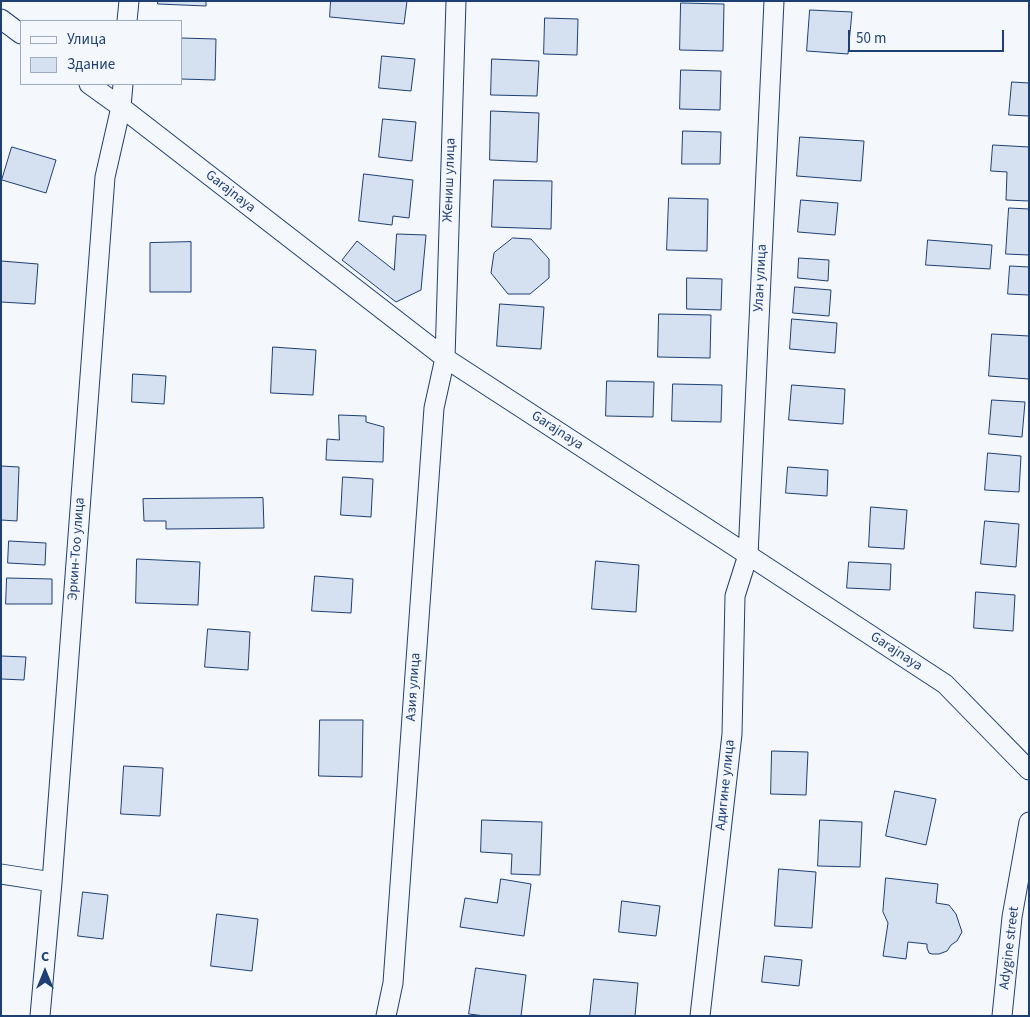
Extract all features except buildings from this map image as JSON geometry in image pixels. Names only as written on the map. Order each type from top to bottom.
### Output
[{"type":"street","points":[[127,20],[129,1]]},
{"type":"street","name":"Жениш улица","points":[[445,358],[456,1]]},
{"type":"street","name":"Улан улица","points":[[748,555],[774,1]]},
{"type":"street","points":[[1,19],[20,33]]},
{"type":"street","name":"Garajnaya","points":[[90,85],[445,358],[945,684],[1029,770]]},
{"type":"street","name":"Эркин-Тоо улица","points":[[40,1016],[52,882],[105,177],[121,107],[123,85]]},
{"type":"street","name":"Азия улица","points":[[386,1016],[393,983],[434,408],[445,358]]},
{"type":"street","name":"Адигине улица","points":[[700,1016],[732,734],[735,596],[748,555]]},
{"type":"street","name":"Adygine street","points":[[1002,1016],[1012,917],[1029,822]]},
{"type":"street","points":[[1,874],[52,882]]}]
